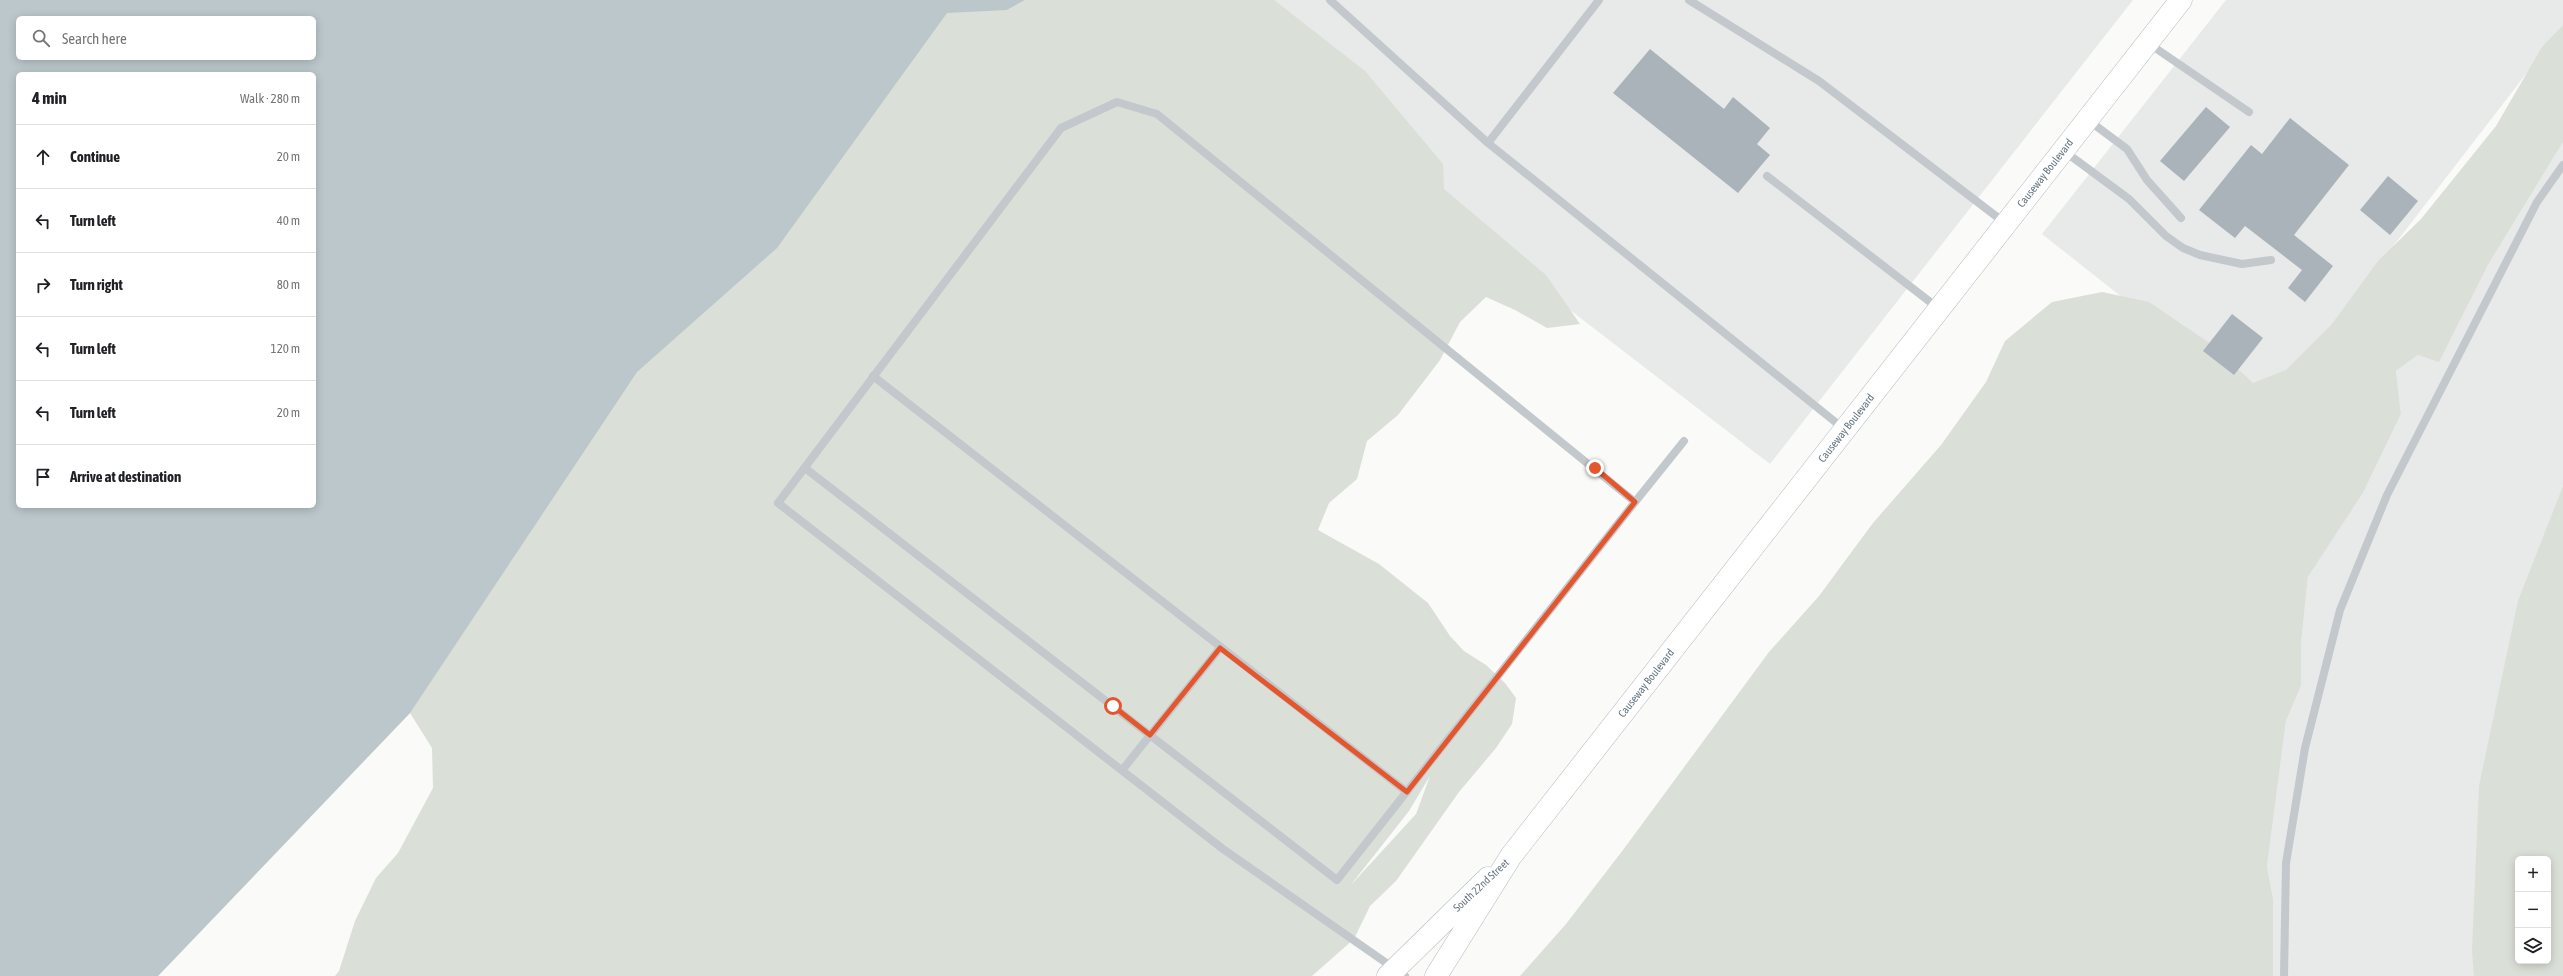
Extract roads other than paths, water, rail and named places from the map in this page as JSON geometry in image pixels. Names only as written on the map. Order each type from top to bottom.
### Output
[{"type":"main road","name":"Causeway Boulevard","points":[[1511,856],[2180,0]]},
{"type":"main road","name":"South 22nd Street","points":[[1396,973],[1511,856]]},
{"type":"main road","name":"South 22nd Street","points":[[1436,976],[1511,856]]},
{"type":"lane","points":[[1330,0],[1488,143],[1845,429]]},
{"type":"lane","points":[[1488,143],[1599,0]]},
{"type":"lane","points":[[1689,0],[1819,81],[2006,224]]},
{"type":"lane","points":[[2148,42],[2249,112]]},
{"type":"lane","points":[[1396,973],[1223,849],[778,503],[1061,128],[1117,102],[1157,114],[1635,502]]},
{"type":"lane","points":[[2087,119],[2127,149],[2147,180],[2181,218]]},
{"type":"lane","points":[[2063,150],[2129,198],[2166,236],[2183,248],[2200,255],[2242,264],[2271,260]]},
{"type":"lane","points":[[2284,976],[2286,863],[2305,748],[2340,610],[2387,495],[2537,202],[2563,165]]},
{"type":"lane","points":[[1767,176],[1939,309]]},
{"type":"lane","points":[[873,376],[1220,648],[1407,792]]},
{"type":"lane","points":[[805,468],[1337,880],[1684,441]]},
{"type":"lane","points":[[1123,770],[1220,648]]}]
